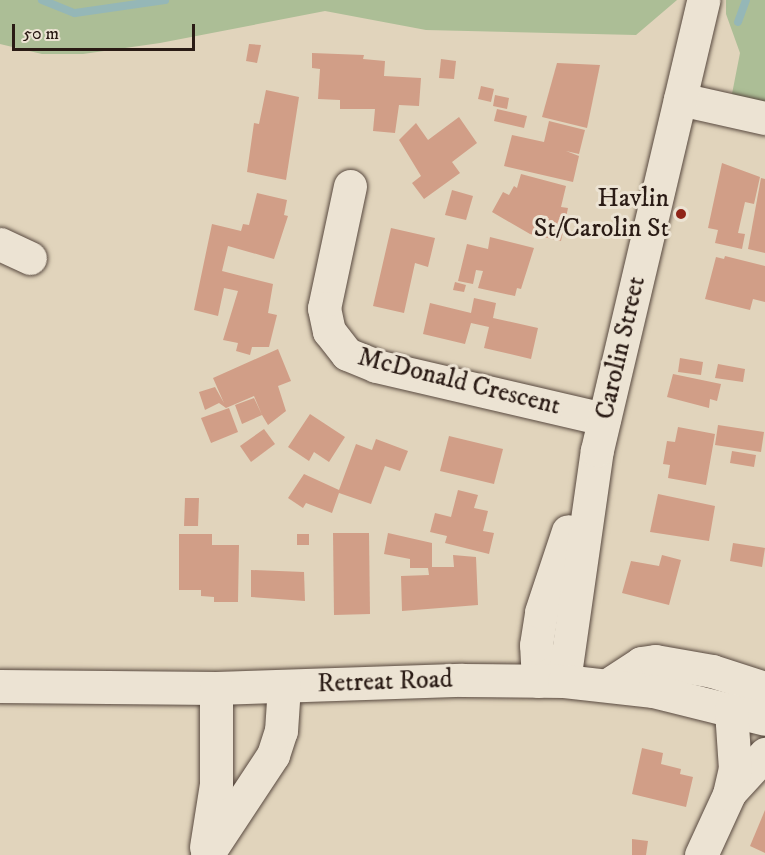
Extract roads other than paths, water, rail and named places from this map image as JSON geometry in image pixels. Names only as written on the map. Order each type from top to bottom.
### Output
[{"type":"street","name":"Carolin Street","points":[[551,681],[600,434],[703,0]]},
{"type":"street","points":[[680,99],[765,118]]},
{"type":"street","name":"McDonald Crescent","points":[[350,186],[324,308],[329,331],[340,348],[354,358],[376,366],[600,434]]},
{"type":"street","points":[[0,244],[30,258]]},
{"type":"street","points":[[609,684],[641,663],[655,661],[712,671],[765,688]]},
{"type":"street","name":"Retreat Road","points":[[0,687],[216,688],[551,681],[609,684],[765,719]]},
{"type":"street","points":[[206,855],[273,755],[281,731],[284,686]]},
{"type":"street","points":[[206,855],[216,784],[216,688]]},
{"type":"street","points":[[701,855],[729,794],[735,757],[731,710]]},
{"type":"street","points":[[729,794],[765,754]]},
{"type":"waterway","points":[[42,0],[75,13],[165,0]]},
{"type":"waterway","points":[[738,22],[746,0]]},
{"type":"place","name":"Havlin St/Carolin St","points":[[681,214]]}]
